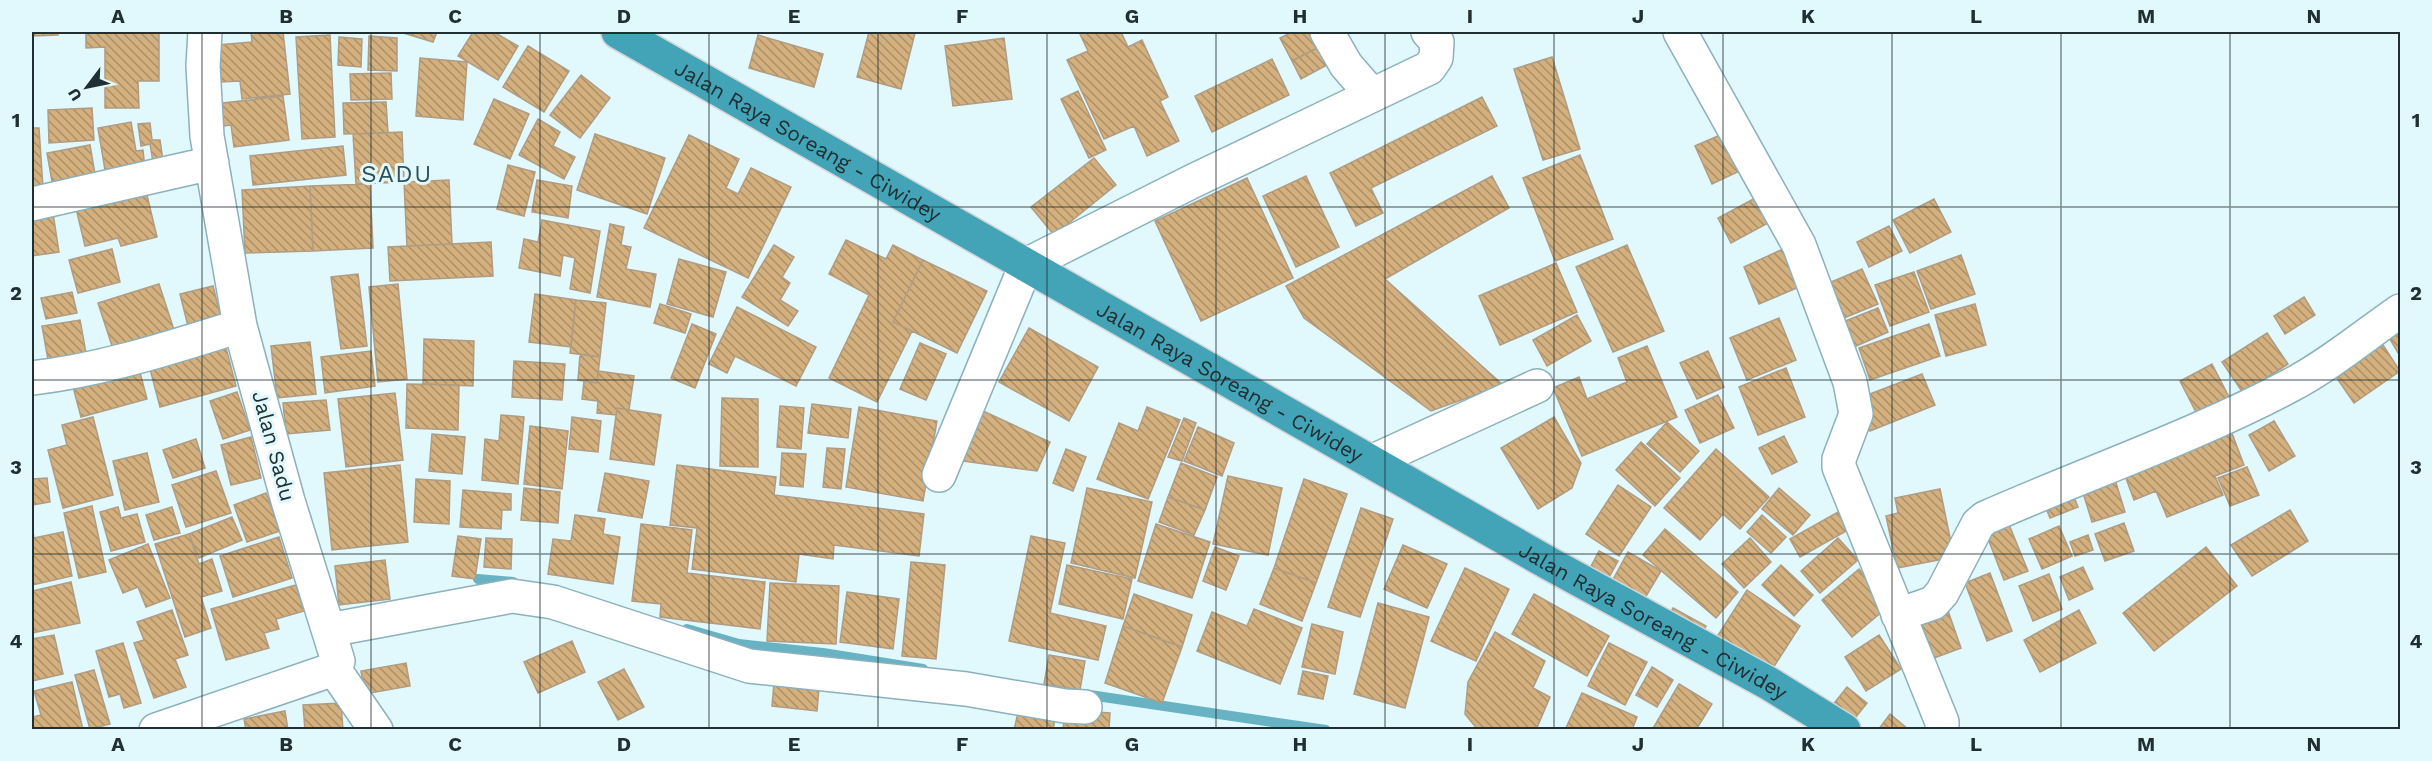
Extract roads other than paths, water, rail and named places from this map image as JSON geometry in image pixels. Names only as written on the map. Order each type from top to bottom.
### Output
[{"type":"highway","name":"Jalan Raya Soreang - Ciwidey","points":[[618,32],[1550,564],[1768,683],[1844,729]]},
{"type":"street","name":"Jalan Sadu","points":[[205,32],[203,66],[212,163],[240,326],[288,501],[338,661],[334,669]]},
{"type":"street","points":[[1327,32],[1346,65],[1372,95]]},
{"type":"street","points":[[939,475],[1026,265],[1192,181],[1429,68],[1436,58],[1437,42],[1428,32]]},
{"type":"street","points":[[1680,32],[1799,244],[1850,381],[1856,414],[1839,459],[1839,466],[1942,722],[1942,729]]},
{"type":"street","points":[[32,204],[212,163]]},
{"type":"street","points":[[1898,615],[1933,603],[1942,593],[1978,524],[1985,518],[2173,441],[2293,384],[2400,311]]},
{"type":"street","points":[[32,378],[66,374],[161,350],[240,326]]},
{"type":"street","points":[[1371,462],[1537,386]]},
{"type":"street","points":[[329,630],[512,597],[553,602],[749,666],[966,689],[1065,706],[1085,706]]},
{"type":"street","points":[[156,729],[334,669],[376,729]]},
{"type":"waterway","points":[[478,579],[513,582]]},
{"type":"waterway","points":[[687,629],[739,644],[823,653],[923,669]]},
{"type":"waterway","points":[[1083,694],[1326,730]]},
{"type":"district","name":"SADU","points":[[397,174]]}]
